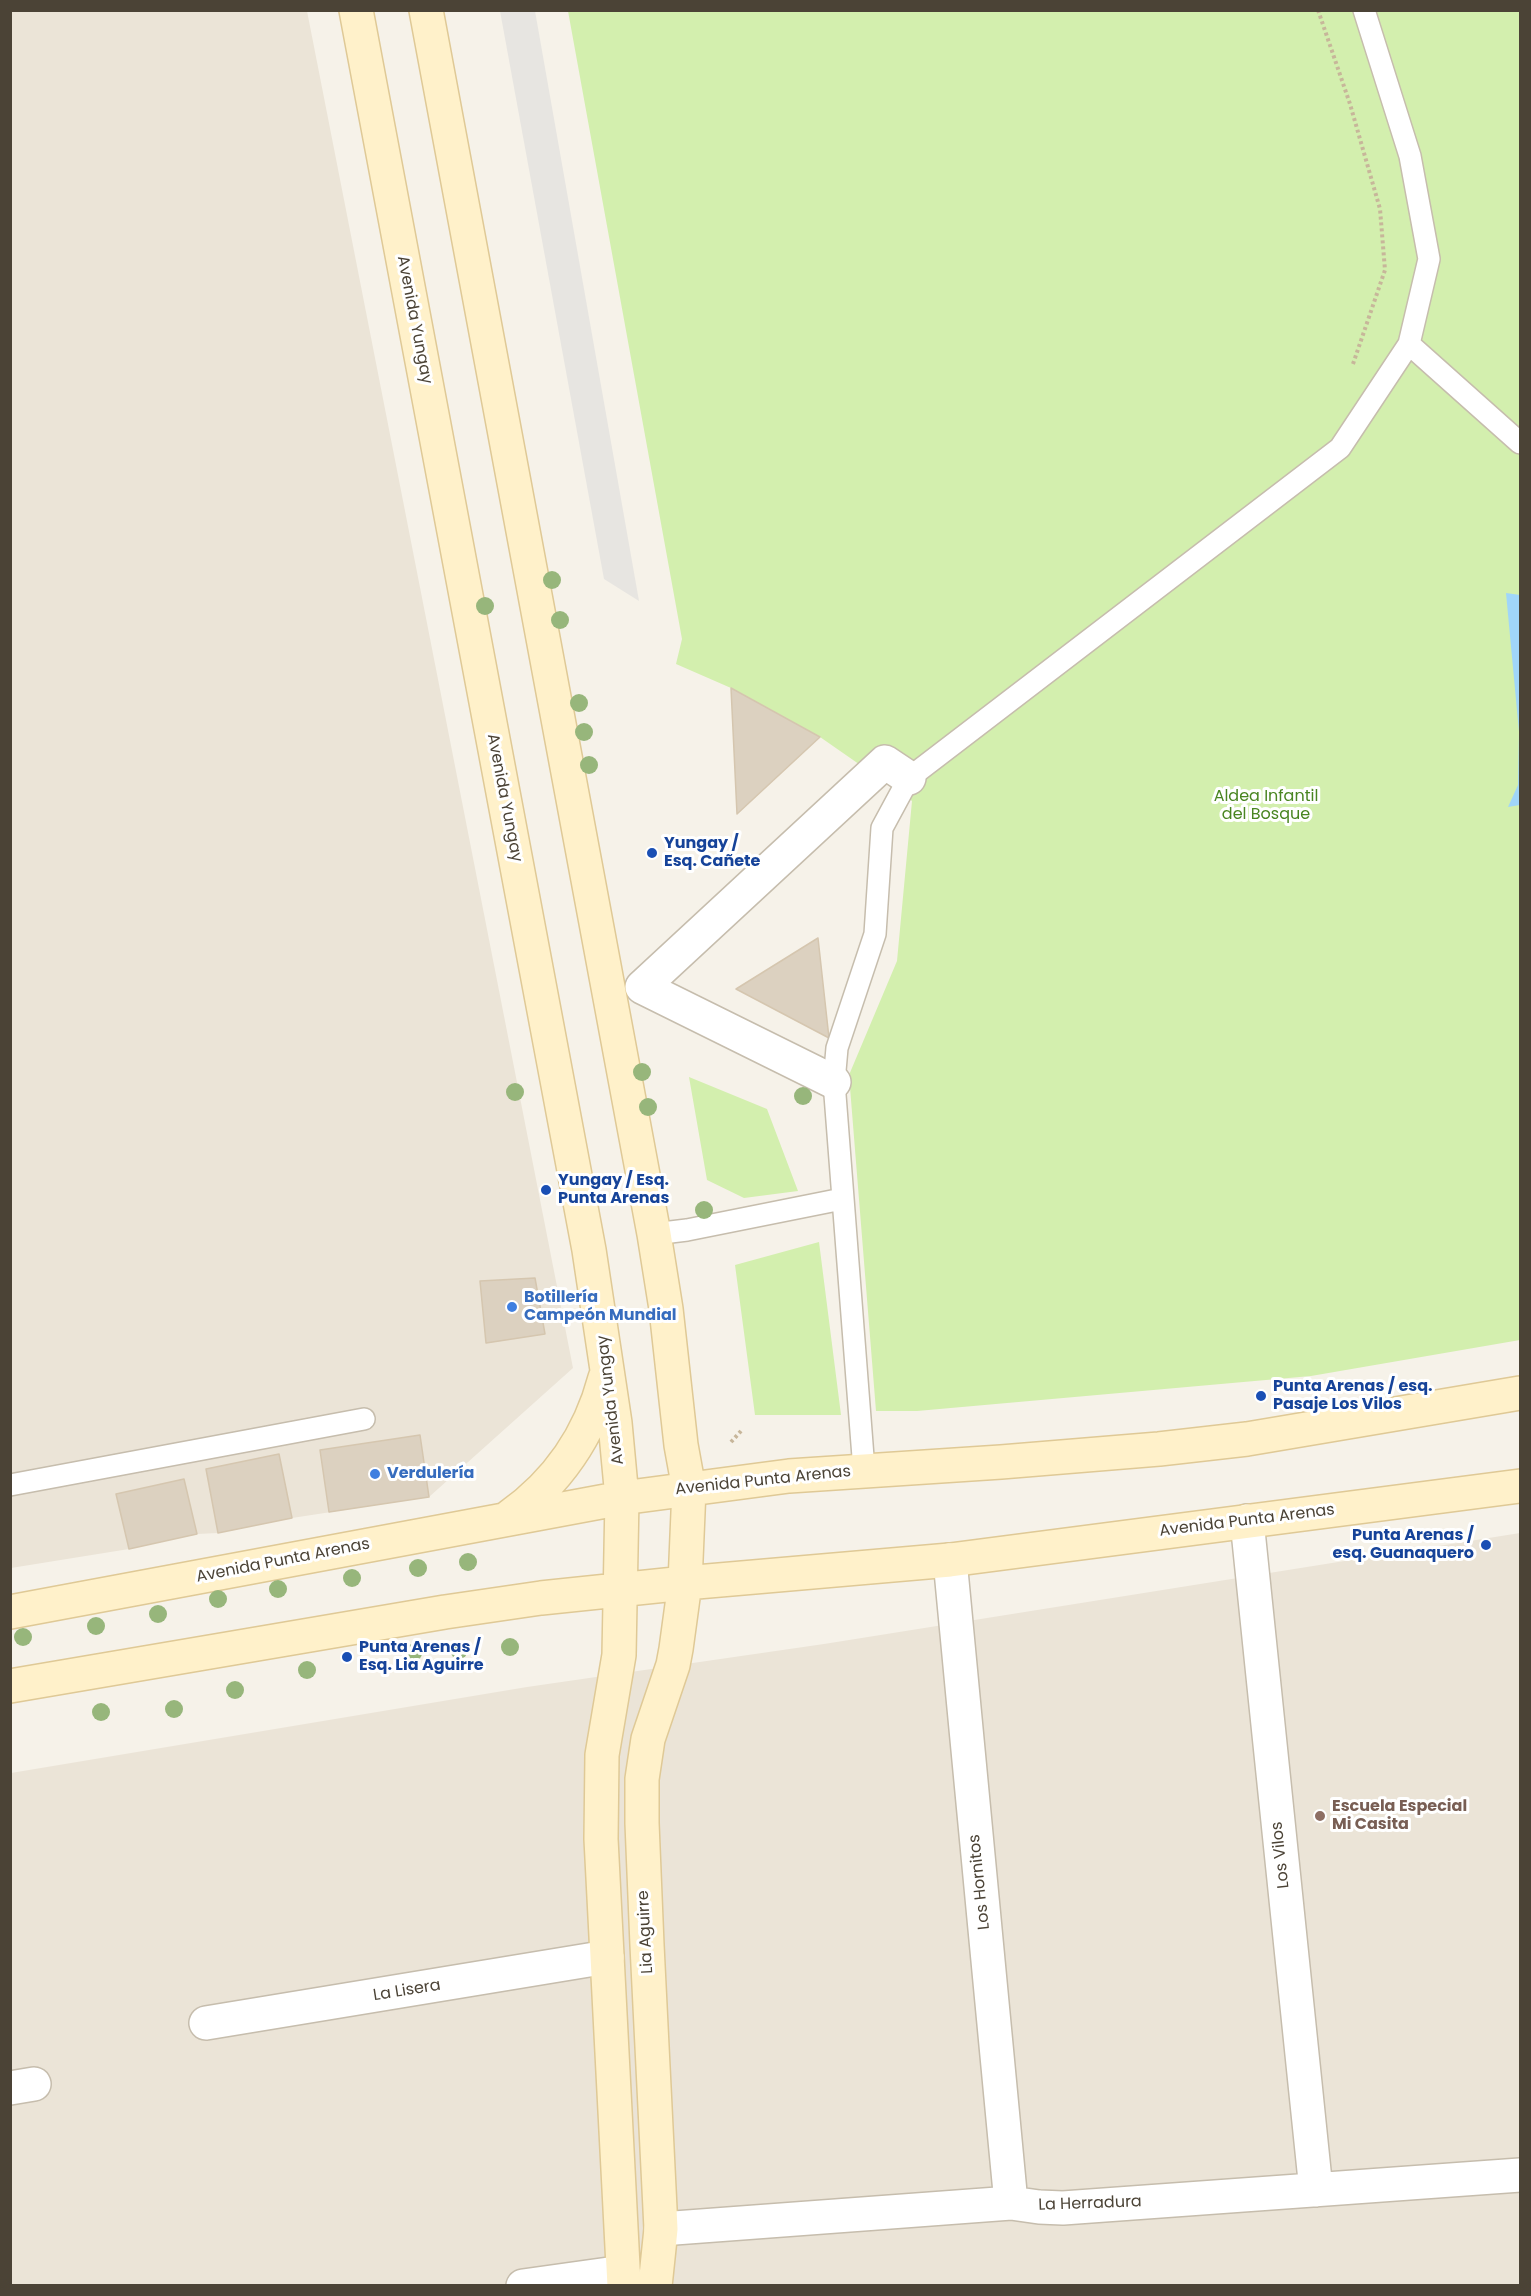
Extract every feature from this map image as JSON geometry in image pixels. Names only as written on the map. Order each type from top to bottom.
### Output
[{"type":"main road","name":"Avenida Yungay","points":[[356,10],[589,1250],[608,1367],[622,1498],[621,1589]]},
{"type":"main road","points":[[426,10],[654,1234],[666,1309],[681,1445],[689,1489],[685,1583]]},
{"type":"main road","points":[[505,1520],[529,1503],[553,1478],[575,1449],[592,1418],[608,1367]]},
{"type":"main road","name":"Avenida Punta Arenas","points":[[10,1612],[622,1498],[789,1476],[1170,1448],[1247,1439],[1521,1393]]},
{"type":"main road","name":"Avenida Punta Arenas","points":[[10,1686],[445,1612],[621,1589],[950,1560],[1521,1486]]},
{"type":"main road","name":"Lia Aguirre","points":[[655,2286],[661,2229],[647,1945],[642,1779],[648,1739],[673,1665],[685,1583]]},
{"type":"main road","points":[[621,1589],[619,1655],[602,1755],[600,1839],[624,2279]]},
{"type":"street","points":[[834,1082],[642,987],[885,762],[909,778]]},
{"type":"street","name":"Los Vilos","points":[[1247,1521],[1316,2190]]},
{"type":"street","name":"Los Hornitos","points":[[950,1560],[1011,2203]]},
{"type":"street","name":"La Lisera","points":[[206,2023],[607,1957]]},
{"type":"street","name":"La Herradura","points":[[661,2229],[1011,2203],[1064,2208],[1521,2175]]},
{"type":"street","points":[[523,2286],[624,2279]]},
{"type":"lane","points":[[864,1470],[834,1082],[837,1048],[875,934],[882,828],[909,778],[1340,448],[1409,344],[1429,259],[1410,156],[1364,10]]},
{"type":"lane","points":[[1409,344],[1521,443]]},
{"type":"lane","points":[[654,1234],[687,1230],[842,1199]]},
{"type":"lane","points":[[10,1485],[364,1419]]},
{"type":"path","points":[[1318,10],[1350,104],[1380,209],[1384,270],[1351,371]]},
{"type":"path","points":[[731,1442],[741,1431]]},
{"type":"shaded area","points":[[11,11],[307,11],[573,1368],[429,1497],[292,1518],[218,1533],[197,1534],[129,1549],[11,1568]]},
{"type":"shaded area","points":[[500,11],[535,11],[639,601],[604,579]]},
{"type":"shaded area","points":[[1520,1533],[1520,2285],[11,2286],[11,1773],[527,1687],[824,1644]]},
{"type":"green space","name":"Aldea Infantil del Bosque","points":[[568,11],[1520,11],[1520,1340],[1311,1376],[917,1411],[876,1411],[849,1075],[897,961],[912,801],[820,737],[731,688],[676,664],[682,639]]},
{"type":"green space","points":[[689,1077],[767,1109],[798,1191],[744,1198],[707,1180]]},
{"type":"green space","points":[[819,1242],[841,1415],[755,1415],[735,1265]]},
{"type":"water","points":[[1506,593],[1520,595],[1520,805],[1508,807],[1518,785],[1519,732]]},
{"type":"building","points":[[731,688],[820,737],[737,814]]},
{"type":"building","points":[[818,938],[829,1038],[736,989]]},
{"type":"building","name":"Botillería Campeón Mundial","points":[[535,1278],[545,1334],[486,1343],[480,1281]]},
{"type":"building","name":"Verdulería","points":[[420,1435],[429,1497],[329,1512],[320,1450]]},
{"type":"building","points":[[279,1454],[292,1518],[218,1533],[206,1469]]},
{"type":"building","points":[[184,1479],[197,1534],[129,1549],[116,1494]]},
{"type":"place","name":"Yungay / Esq. Cañete","points":[[652,853]]},
{"type":"place","name":"Yungay / Esq. Punta Arenas","points":[[546,1190]]},
{"type":"place","name":"Botillería Campeón Mundial","points":[[512,1307]]},
{"type":"place","name":"Punta Arenas / esq. Pasaje Los Vilos","points":[[1261,1396]]},
{"type":"place","name":"Verdulería","points":[[375,1474]]},
{"type":"place","name":"Punta Arenas / esq. Guanaquero","points":[[1486,1545]]},
{"type":"place","name":"Punta Arenas / Esq. Lia Aguirre","points":[[347,1657]]},
{"type":"place","name":"Escuela Especial Mi Casita","points":[[1320,1816]]}]
